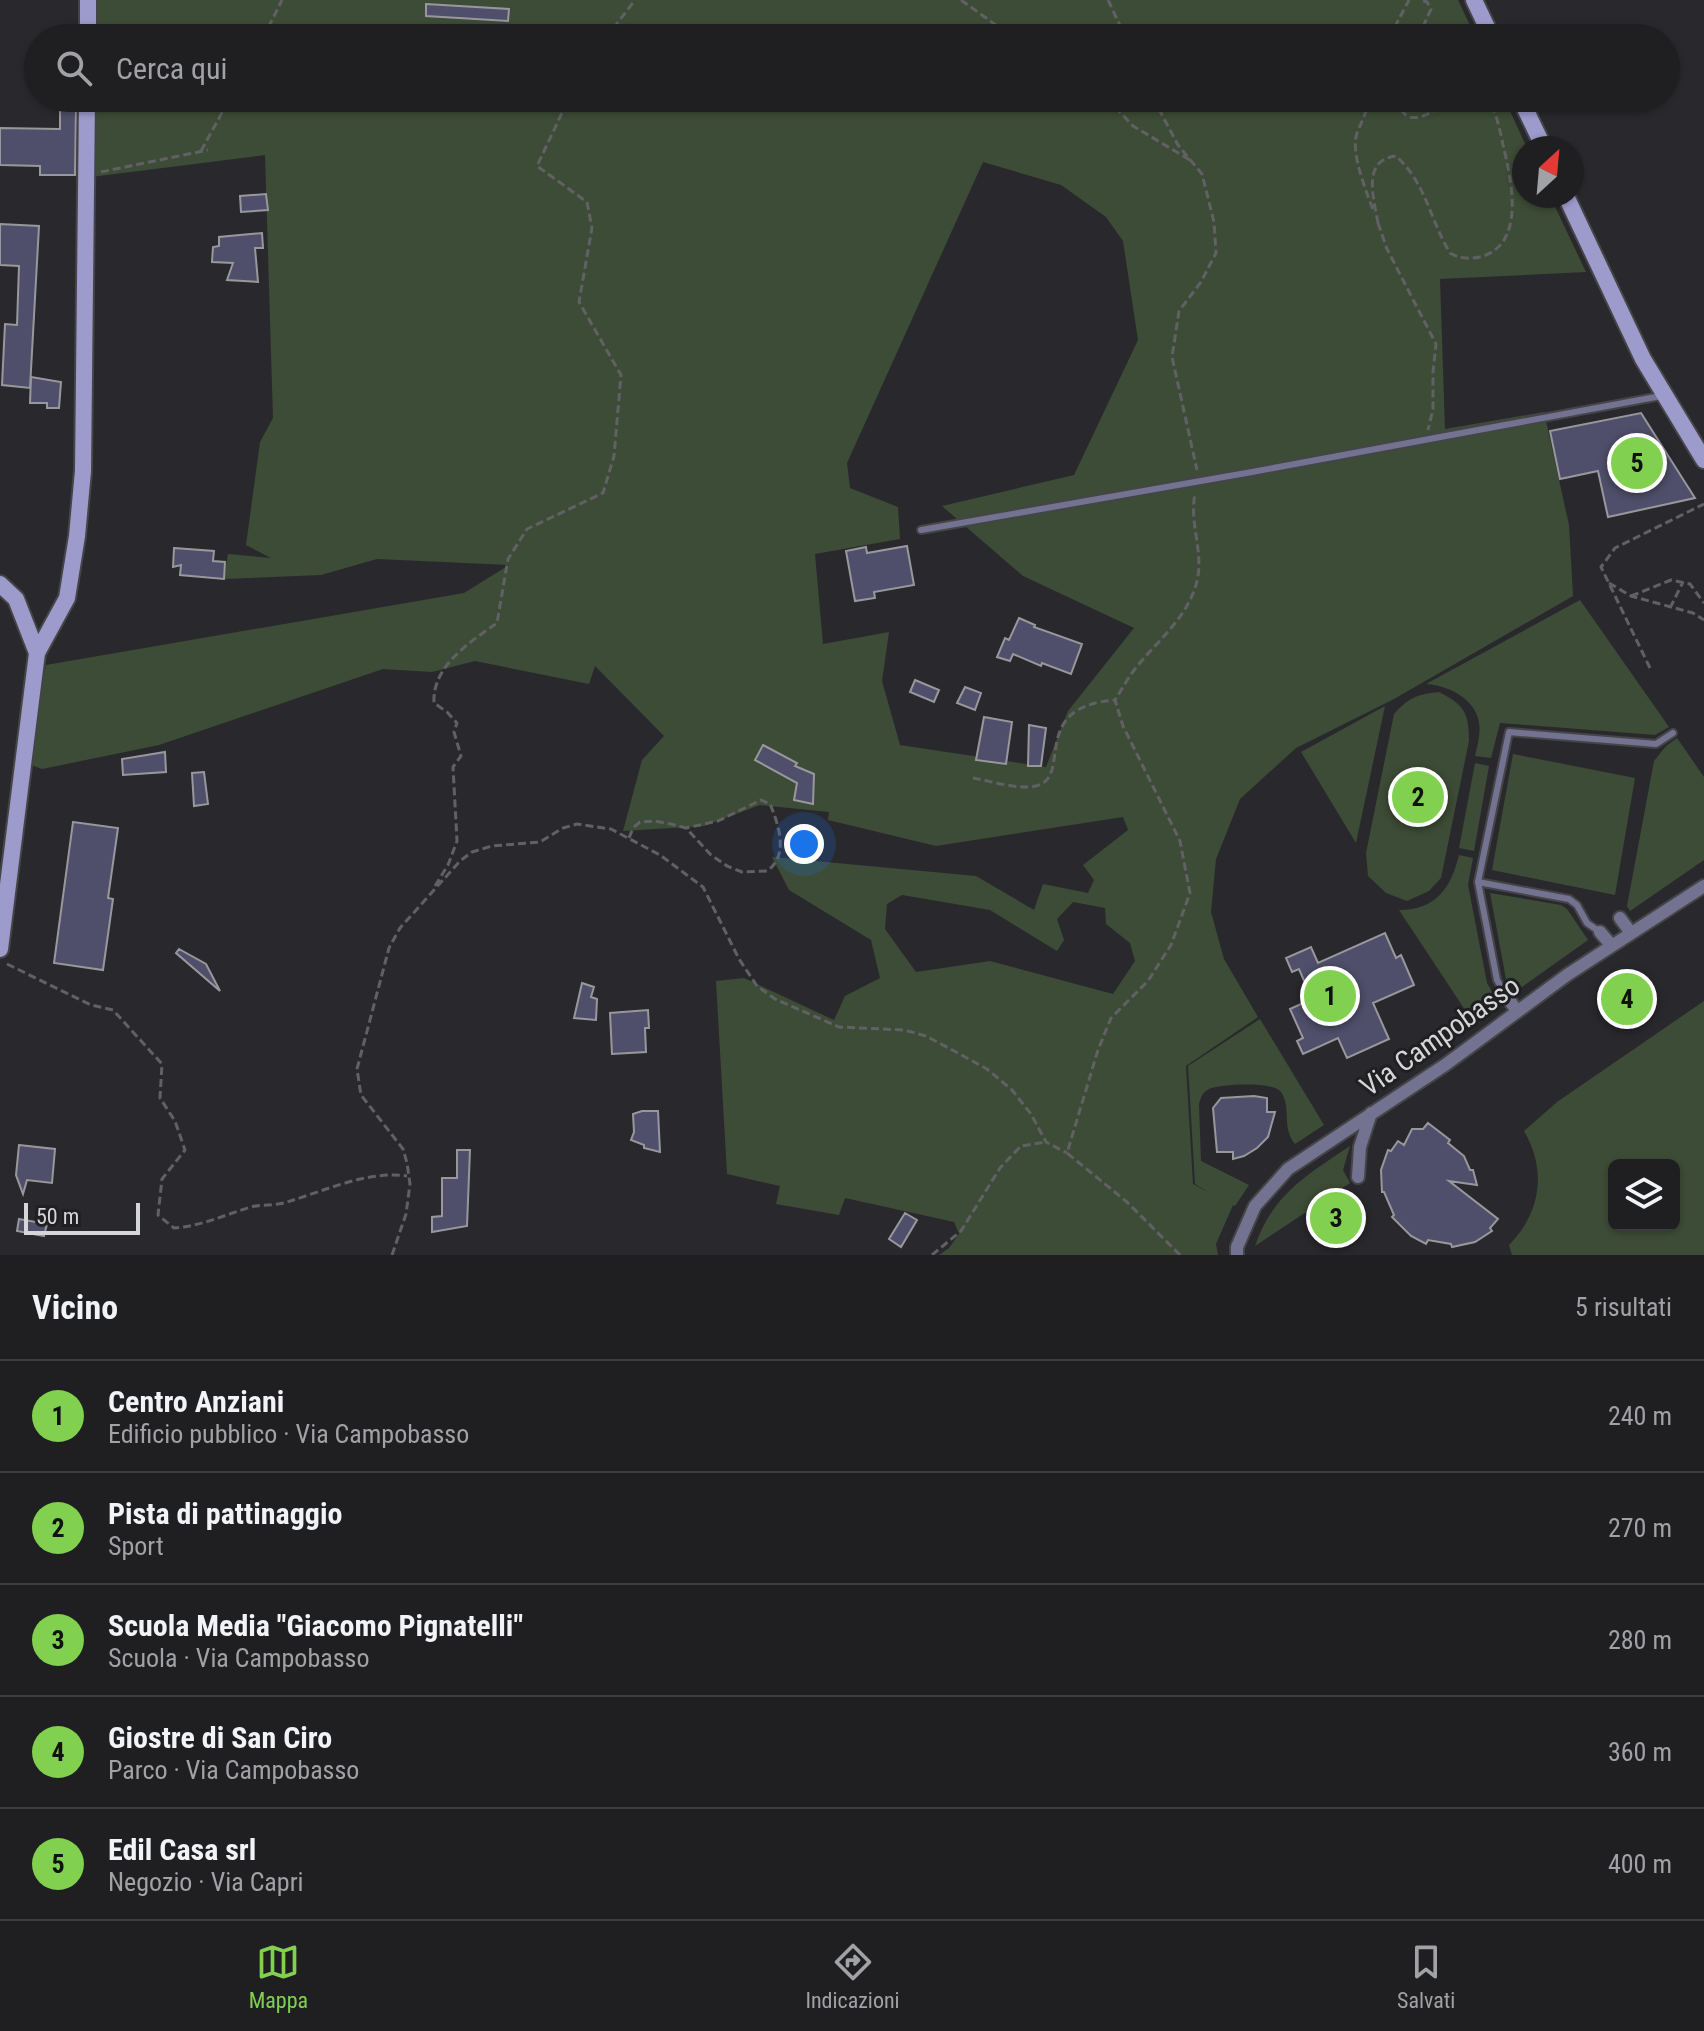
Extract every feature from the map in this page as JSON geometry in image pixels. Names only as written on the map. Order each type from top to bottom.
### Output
[{"type":"street","points":[[88,0],[88,24]]},
{"type":"street","points":[[1474,0],[1485,24]]},
{"type":"street","points":[[0,949],[37,653],[67,598],[77,536],[83,471],[87,112]]},
{"type":"street","points":[[1527,112],[1538,136]]},
{"type":"street","points":[[1572,208],[1643,359],[1703,458]]},
{"type":"street","points":[[0,584],[16,599],[37,653]]},
{"type":"street","name":"Via Campobasso","points":[[1237,1255],[1237,1247],[1255,1206],[1288,1169],[1704,886]]},
{"type":"street","points":[[1620,918],[1631,933]]},
{"type":"street","points":[[1600,932],[1612,946]]},
{"type":"street","points":[[1507,997],[1517,1011]]},
{"type":"street","points":[[1358,1177],[1360,1147],[1371,1113]]},
{"type":"lane","points":[[921,530],[1665,395]]},
{"type":"lane","points":[[1507,997],[1497,980],[1478,882],[1509,732],[1656,744],[1673,733]]},
{"type":"lane","points":[[1478,882],[1569,899],[1577,905],[1587,923],[1600,932]]},
{"type":"path","points":[[270,24],[282,0]]},
{"type":"path","points":[[617,24],[635,0]]},
{"type":"path","points":[[961,0],[994,24]]},
{"type":"path","points":[[1108,0],[1120,24]]},
{"type":"path","points":[[1408,6],[1409,0]]},
{"type":"path","points":[[1394,24],[1408,6],[1419,0],[1427,2],[1431,9],[1424,24]]},
{"type":"path","points":[[201,151],[222,112]]},
{"type":"path","points":[[429,896],[448,865],[457,841],[453,767],[461,756],[454,732],[457,723],[434,703],[433,691],[457,651],[497,623],[508,559],[527,529],[603,493],[614,456],[621,375],[579,302],[592,228],[587,202],[537,166],[562,112]]},
{"type":"path","points":[[1120,112],[1133,126],[1193,161]]},
{"type":"path","points":[[1115,700],[1132,673],[1177,622],[1197,583],[1200,562],[1192,507],[1198,472],[1172,357],[1179,311],[1201,282],[1216,253],[1214,222],[1202,174],[1178,145],[1160,112]]},
{"type":"path","points":[[1368,112],[1356,136],[1359,169],[1387,249],[1436,344],[1433,409],[1426,440]]},
{"type":"path","points":[[1403,112],[1415,118],[1433,112]]},
{"type":"path","points":[[1378,223],[1373,195],[1374,168],[1379,161],[1396,156],[1417,181],[1450,253],[1468,259],[1485,256],[1499,247],[1508,230],[1513,210],[1509,173],[1492,112]]},
{"type":"path","points":[[86,175],[208,150]]},
{"type":"path","points":[[1650,668],[1601,567],[1615,548],[1704,504]]},
{"type":"path","points":[[1631,596],[1671,580],[1690,584],[1704,603]]},
{"type":"path","points":[[1670,608],[1683,582]]},
{"type":"path","points":[[1609,583],[1631,596],[1693,613],[1704,620]]},
{"type":"path","points":[[973,778],[1032,788],[1045,783],[1052,775],[1059,727],[1076,711],[1096,701],[1115,700]]},
{"type":"path","points":[[1067,1153],[1098,1050],[1111,1018],[1148,981],[1171,945],[1190,893],[1180,841],[1136,754],[1115,700]]},
{"type":"path","points":[[629,838],[640,822],[655,821],[686,828],[718,821],[761,800],[770,804],[774,812],[781,843],[780,857],[767,871],[742,872],[711,855],[686,828]]},
{"type":"path","points":[[392,1255],[406,1214],[410,1184],[403,1149],[361,1095],[357,1069],[389,948],[400,928],[460,861],[472,852],[492,846],[540,842],[563,828],[577,824],[611,829],[629,838],[660,855],[703,887],[739,959],[757,986],[775,999],[839,1027],[904,1030],[926,1036],[987,1069],[1012,1090],[1031,1114],[1046,1142],[1067,1153],[1127,1202],[1180,1255]]},
{"type":"path","points":[[0,960],[91,1005],[113,1010],[162,1064],[160,1098],[175,1121],[185,1150],[162,1179],[158,1215],[174,1228],[196,1227],[254,1206],[284,1204],[333,1186],[392,1174],[407,1176]]},
{"type":"path","points":[[932,1255],[961,1231],[1000,1168],[1021,1146],[1046,1142]]},
{"type":"green space","points":[[93,0],[1458,0],[1469,24],[92,24]]},
{"type":"green space","points":[[92,112],[1510,112],[1521,136],[1512,136],[1512,208],[1556,208],[1586,272],[1440,279],[1445,429],[1544,412],[1569,525],[1573,596],[1394,699],[1296,748],[1240,799],[1216,859],[1211,912],[1224,959],[1258,1017],[1186,1066],[1193,1184],[1208,1192],[1195,1184],[1188,1066],[1260,1019],[1324,1125],[1295,1144],[1288,1131],[1284,1098],[1276,1089],[1235,1085],[1215,1087],[1203,1094],[1199,1104],[1201,1161],[1249,1185],[1233,1205],[1216,1244],[1218,1255],[939,1255],[949,1248],[959,1234],[954,1222],[845,1198],[839,1215],[776,1204],[780,1186],[727,1174],[716,981],[744,978],[834,1020],[845,996],[880,978],[871,940],[789,890],[772,857],[976,876],[1034,910],[1043,884],[1088,893],[1094,880],[1083,865],[1128,830],[1123,817],[936,846],[828,820],[829,812],[760,805],[704,826],[623,831],[642,760],[664,736],[595,666],[589,684],[475,661],[432,672],[383,669],[159,745],[42,769],[28,764],[46,665],[464,593],[509,565],[377,559],[321,575],[224,579],[228,554],[271,558],[246,545],[260,442],[273,418],[265,155],[91,177]],"holes":[[[983,162],[1061,185],[1106,217],[1123,241],[1138,340],[1074,475],[942,506],[1023,576],[1134,628],[1068,711],[1046,767],[900,745],[882,681],[889,632],[823,644],[815,554],[900,539],[898,507],[850,488],[847,463]],[[902,895],[990,910],[1057,951],[1064,940],[1057,919],[1073,902],[1105,908],[1106,924],[1130,943],[1135,961],[1113,994],[990,961],[916,972],[885,929],[887,904]]]},
{"type":"green space","points":[[1580,600],[1669,727],[1655,735],[1500,723],[1491,758],[1475,756],[1479,727],[1473,707],[1452,690],[1426,684]]},
{"type":"green space","points":[[1439,692],[1463,710],[1468,723],[1469,741],[1441,878],[1429,891],[1407,901],[1386,893],[1368,876],[1366,853],[1394,714],[1414,698]]},
{"type":"green space","points":[[1385,706],[1356,843],[1301,752]]},
{"type":"green space","points":[[1677,738],[1704,777],[1704,860],[1630,911],[1627,906],[1654,761]]},
{"type":"green space","points":[[1513,754],[1635,778],[1615,895],[1492,870]]},
{"type":"green space","points":[[1475,763],[1489,766],[1474,851],[1459,848]]},
{"type":"green space","points":[[1459,855],[1473,858],[1468,885],[1487,983],[1499,1003],[1473,1022],[1399,910],[1423,906],[1440,895],[1451,878]]},
{"type":"green space","points":[[1490,893],[1561,905],[1588,940],[1515,992],[1506,979]]},
{"type":"green space","points":[[1704,1001],[1704,1255],[1512,1255],[1509,1245],[1528,1219],[1537,1191],[1536,1161],[1524,1131],[1557,1102]]},
{"type":"green space","points":[[1350,1146],[1343,1170],[1350,1183],[1255,1246],[1271,1213],[1293,1187]]},
{"type":"building","points":[[426,4],[509,9],[508,21],[426,16]]},
{"type":"building","points":[[60,112],[76,112],[75,175],[40,175],[40,166],[0,165],[0,128],[60,129]]},
{"type":"building","points":[[266,194],[268,210],[241,212],[240,196]]},
{"type":"building","points":[[0,224],[39,226],[30,388],[2,385],[5,324],[17,325],[19,266],[0,265]]},
{"type":"building","points":[[262,233],[263,248],[255,248],[258,282],[227,280],[233,263],[212,262],[213,247],[219,246],[219,237]]},
{"type":"building","points":[[31,377],[61,382],[59,408],[47,408],[47,403],[30,403]]},
{"type":"building","points":[[1641,413],[1695,498],[1608,517],[1598,471],[1560,479],[1550,431]]},
{"type":"building","points":[[907,546],[914,585],[874,592],[875,598],[855,601],[846,551],[866,547],[867,553]]},
{"type":"building","points":[[174,548],[214,551],[213,561],[225,562],[224,579],[180,575],[181,565],[173,567]]},
{"type":"building","points":[[1019,618],[1034,627],[1082,644],[1071,674],[1013,654],[1010,661],[997,657]]},
{"type":"building","points":[[915,680],[939,690],[934,702],[910,692]]},
{"type":"building","points":[[965,687],[981,693],[975,710],[957,703]]},
{"type":"building","points":[[984,717],[1012,722],[1006,764],[976,760]]},
{"type":"building","points":[[1029,725],[1046,728],[1041,766],[1028,766]]},
{"type":"building","points":[[763,745],[797,763],[795,766],[814,774],[813,804],[794,800],[797,783],[755,760]]},
{"type":"building","points":[[165,752],[166,772],[123,775],[122,759]]},
{"type":"building","points":[[204,772],[208,804],[194,806],[192,773]]},
{"type":"building","points":[[73,822],[118,828],[108,898],[113,899],[103,970],[54,963]]},
{"type":"building","points":[[1385,933],[1396,958],[1401,955],[1414,985],[1373,1003],[1389,1039],[1347,1058],[1338,1038],[1303,1054],[1297,1041],[1303,1038],[1290,1009],[1312,999],[1299,969],[1292,972],[1286,958],[1311,947],[1318,963]]},
{"type":"building","points":[[179,949],[206,964],[220,991],[176,953]]},
{"type":"building","points":[[582,983],[594,987],[591,997],[597,999],[596,1020],[574,1018]]},
{"type":"building","points":[[648,1010],[646,1052],[612,1054],[610,1013]]},
{"type":"building","points":[[1221,1098],[1267,1098],[1267,1112],[1275,1112],[1268,1137],[1244,1156],[1233,1159],[1233,1152],[1217,1152],[1213,1108]]},
{"type":"building","points":[[658,1111],[660,1152],[644,1148],[644,1145],[631,1140],[633,1114]]},
{"type":"building","points":[[1428,1123],[1464,1156],[1470,1170],[1473,1170],[1477,1185],[1449,1181],[1498,1219],[1490,1228],[1492,1231],[1475,1242],[1452,1247],[1451,1244],[1428,1240],[1426,1244],[1411,1236],[1392,1217],[1394,1215],[1382,1192],[1381,1170],[1388,1150],[1391,1151],[1398,1141],[1404,1145],[1412,1129],[1423,1129]]},
{"type":"building","points":[[19,1145],[55,1149],[52,1183],[27,1180],[23,1194],[16,1175]]},
{"type":"building","points":[[457,1150],[470,1150],[467,1226],[432,1232],[432,1217],[442,1216],[442,1178],[457,1178]]},
{"type":"building","points":[[905,1213],[917,1220],[901,1247],[889,1239]]},
{"type":"building","points":[[19,1219],[47,1224],[44,1236],[17,1231]]},
{"type":"place","name":"Edil Casa srl","points":[[1637,463]]},
{"type":"place","name":"Pista di pattinaggio","points":[[1418,797]]},
{"type":"place","name":"Centro Anziani","points":[[1330,996]]},
{"type":"place","name":"Giostre di San Ciro","points":[[1627,999]]},
{"type":"place","name":"Scuola Media \"Giacomo Pignatelli\"","points":[[1336,1218]]}]
